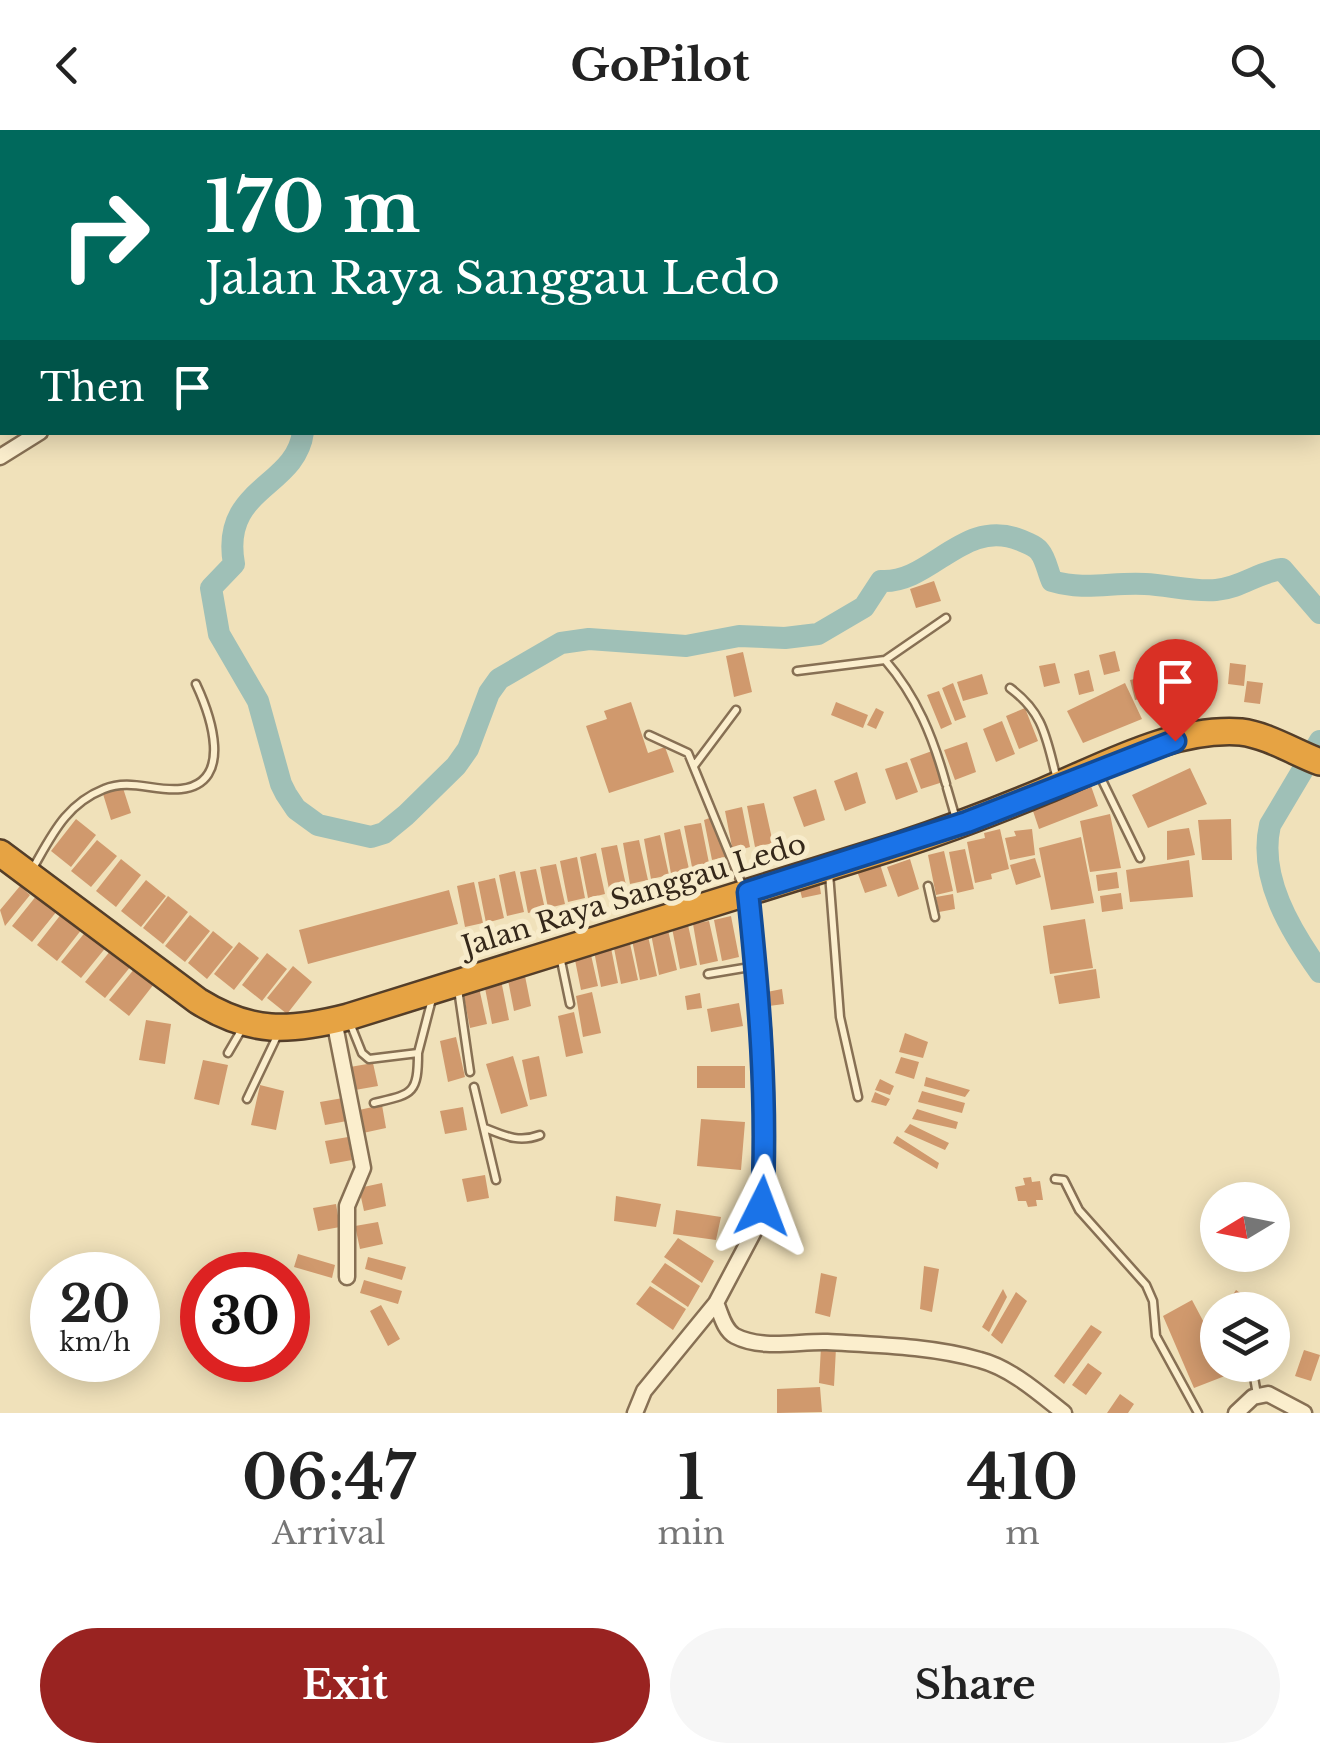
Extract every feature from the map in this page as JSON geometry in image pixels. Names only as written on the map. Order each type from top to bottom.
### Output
[{"type":"highway","name":"Jalan Raya Sanggau Ledo","points":[[0,853],[198,1001],[245,1024],[280,1029],[341,1019],[828,866],[919,846],[958,825],[1168,742],[1240,732],[1320,762]]},
{"type":"street","points":[[0,457],[35,435]]},
{"type":"street","points":[[635,1413],[644,1390],[716,1303],[755,1234],[762,1206],[763,1031],[747,893]]},
{"type":"street","points":[[341,1019],[363,1168],[347,1206],[347,1277]]},
{"type":"street","points":[[716,1303],[729,1331],[739,1338],[962,1355],[995,1366],[1064,1413]]},
{"type":"street","points":[[1236,1413],[1257,1396],[1274,1396],[1304,1413]]},
{"type":"lane","points":[[798,670],[885,660],[946,618]]},
{"type":"lane","points":[[885,660],[915,699],[935,746],[958,825]]},
{"type":"lane","points":[[29,874],[61,818],[86,798],[122,784],[190,787],[210,771],[214,742],[210,717],[196,684]]},
{"type":"lane","points":[[1010,688],[1030,703],[1059,785]]},
{"type":"lane","points":[[694,766],[736,710]]},
{"type":"lane","points":[[649,735],[688,753],[747,893]]},
{"type":"lane","points":[[1096,769],[1140,858]]},
{"type":"lane","points":[[828,866],[840,1016],[858,1097]]},
{"type":"lane","points":[[928,886],[935,917]]},
{"type":"lane","points":[[559,950],[570,1004]]},
{"type":"lane","points":[[708,974],[756,966]]},
{"type":"lane","points":[[374,1103],[406,1096],[414,1088],[418,1081],[418,1054],[446,985]]},
{"type":"lane","points":[[446,985],[470,1072]]},
{"type":"lane","points":[[341,1019],[369,1059],[418,1054]]},
{"type":"lane","points":[[228,1054],[245,1024]]},
{"type":"lane","points":[[248,1099],[280,1029]]},
{"type":"lane","points":[[474,1087],[496,1180]]},
{"type":"lane","points":[[484,1127],[515,1140],[540,1135]]},
{"type":"lane","points":[[1055,1179],[1064,1180],[1079,1210],[1146,1285],[1153,1302],[1156,1336],[1198,1413]]},
{"type":"lane","points":[[1255,1382],[1257,1396]]},
{"type":"building","points":[[934,581],[941,601],[916,608],[910,589]]},
{"type":"building","points":[[1183,649],[1187,670],[1171,674],[1167,653]]},
{"type":"building","points":[[1115,651],[1120,671],[1104,675],[1099,655]]},
{"type":"building","points":[[743,652],[752,692],[734,697],[726,656]]},
{"type":"building","points":[[1055,663],[1060,683],[1044,687],[1039,666]]},
{"type":"building","points":[[1230,663],[1246,665],[1244,686],[1228,684]]},
{"type":"building","points":[[1089,670],[1094,691],[1079,695],[1074,674]]},
{"type":"building","points":[[1162,673],[1167,694],[1135,700],[1130,680]]},
{"type":"building","points":[[982,674],[988,694],[963,701],[957,682]]},
{"type":"building","points":[[1186,675],[1191,696],[1175,699],[1170,679]]},
{"type":"building","points":[[1247,681],[1263,683],[1260,704],[1244,702]]},
{"type":"building","points":[[953,683],[966,717],[955,721],[942,688]]},
{"type":"building","points":[[1125,683],[1142,719],[1083,743],[1067,711]]},
{"type":"building","points":[[939,691],[952,724],[941,729],[927,695]]},
{"type":"building","points":[[631,702],[648,753],[665,747],[674,772],[609,793],[586,726],[607,719],[604,711]]},
{"type":"building","points":[[836,702],[868,715],[863,728],[831,715]]},
{"type":"building","points":[[876,708],[884,712],[876,729],[867,725]]},
{"type":"building","points":[[1025,708],[1038,741],[1019,749],[1006,716]]},
{"type":"building","points":[[1002,721],[1015,754],[996,762],[983,729]]},
{"type":"building","points":[[967,742],[976,772],[955,780],[944,750]]},
{"type":"building","points":[[932,751],[943,782],[921,789],[910,759]]},
{"type":"building","points":[[907,762],[918,792],[896,800],[885,769]]},
{"type":"building","points":[[1190,768],[1207,804],[1148,828],[1132,795]]},
{"type":"building","points":[[857,772],[866,803],[845,811],[834,781]]},
{"type":"building","points":[[1091,786],[1098,806],[1039,829],[1032,808]]},
{"type":"building","points":[[123,788],[131,813],[111,820],[103,794]]},
{"type":"building","points":[[816,789],[825,820],[804,827],[793,797]]},
{"type":"building","points":[[764,803],[773,843],[755,847],[747,806]]},
{"type":"building","points":[[742,807],[750,847],[733,852],[725,811]]},
{"type":"building","points":[[1110,814],[1121,868],[1090,872],[1080,821]]},
{"type":"building","points":[[715,816],[729,856],[712,860],[704,820]]},
{"type":"building","points":[[76,819],[96,835],[71,867],[51,851]]},
{"type":"building","points":[[1231,819],[1232,860],[1202,860],[1198,820]]},
{"type":"building","points":[[701,823],[709,863],[692,867],[684,826]]},
{"type":"building","points":[[1189,828],[1195,855],[1167,860],[1167,831]]},
{"type":"building","points":[[680,829],[689,869],[671,874],[664,833]]},
{"type":"building","points":[[1000,829],[1009,869],[975,883],[967,842]]},
{"type":"building","points":[[1032,829],[1035,855],[1010,860],[1005,838],[1016,836],[1014,831]]},
{"type":"building","points":[[660,835],[669,875],[651,879],[644,839]]},
{"type":"building","points":[[1081,837],[1094,903],[1051,910],[1039,848]]},
{"type":"building","points":[[97,840],[117,856],[91,887],[71,871]]},
{"type":"building","points":[[639,840],[648,880],[630,884],[623,843]]},
{"type":"building","points":[[617,845],[626,885],[609,889],[601,848]]},
{"type":"building","points":[[965,849],[974,889],[957,893],[949,852]]},
{"type":"building","points":[[944,851],[953,891],[936,895],[928,855]]},
{"type":"building","points":[[596,853],[605,894],[588,898],[580,857]]},
{"type":"building","points":[[877,855],[887,886],[865,893],[854,863]]},
{"type":"building","points":[[577,857],[585,898],[568,902],[560,861]]},
{"type":"building","points":[[1035,858],[1041,877],[1016,885],[1010,865]]},
{"type":"building","points":[[121,859],[141,875],[116,907],[96,891]]},
{"type":"building","points":[[910,859],[919,889],[898,897],[887,867]]},
{"type":"building","points":[[1189,860],[1193,897],[1130,902],[1126,870]]},
{"type":"building","points":[[556,864],[565,904],[548,908],[540,867]]},
{"type":"building","points":[[536,869],[545,909],[528,913],[520,872]]},
{"type":"building","points":[[515,871],[524,912],[507,916],[499,875]]},
{"type":"building","points":[[1117,872],[1119,888],[1098,891],[1096,875]]},
{"type":"building","points":[[495,878],[504,918],[486,923],[478,882]]},
{"type":"building","points":[[146,880],[166,896],[141,927],[121,911]]},
{"type":"building","points":[[819,881],[821,894],[802,898],[799,886]]},
{"type":"building","points":[[474,882],[483,923],[465,927],[457,886]]},
{"type":"building","points":[[20,886],[30,895],[5,926],[0,910]]},
{"type":"building","points":[[449,890],[458,924],[308,964],[299,930]]},
{"type":"building","points":[[1121,893],[1123,909],[1102,912],[1100,896]]},
{"type":"building","points":[[953,894],[955,909],[939,912],[936,897]]},
{"type":"building","points":[[37,895],[57,911],[32,942],[12,926]]},
{"type":"building","points":[[168,896],[188,912],[163,944],[143,928]]},
{"type":"building","points":[[62,913],[82,929],[57,961],[37,945]]},
{"type":"building","points":[[190,915],[210,931],[185,962],[165,946]]},
{"type":"building","points":[[731,916],[739,957],[722,961],[714,920]]},
{"type":"building","points":[[1085,919],[1093,968],[1050,974],[1043,926]]},
{"type":"building","points":[[709,921],[718,961],[700,965],[693,924]]},
{"type":"building","points":[[688,925],[697,965],[680,969],[672,928]]},
{"type":"building","points":[[87,930],[107,946],[81,978],[61,962]]},
{"type":"building","points":[[668,930],[677,970],[659,975],[651,934]]},
{"type":"building","points":[[213,931],[233,947],[207,979],[188,963]]},
{"type":"building","points":[[648,936],[657,976],[640,980],[632,940]]},
{"type":"building","points":[[629,939],[638,980],[621,984],[613,943]]},
{"type":"building","points":[[239,942],[259,958],[234,990],[214,974]]},
{"type":"building","points":[[610,943],[618,983],[601,987],[593,946]]},
{"type":"building","points":[[589,946],[598,986],[581,990],[573,950]]},
{"type":"building","points":[[111,950],[131,966],[105,998],[85,982]]},
{"type":"building","points":[[267,953],[287,969],[262,1001],[242,985]]},
{"type":"building","points":[[293,966],[312,982],[287,1014],[267,998]]},
{"type":"building","points":[[523,966],[531,1006],[514,1011],[506,970]]},
{"type":"building","points":[[135,968],[154,984],[129,1016],[109,1000]]},
{"type":"building","points":[[1096,969],[1100,998],[1059,1004],[1054,976]]},
{"type":"building","points":[[501,980],[509,1020],[492,1024],[484,983]]},
{"type":"building","points":[[478,983],[487,1024],[470,1028],[462,987]]},
{"type":"building","points":[[782,989],[784,1004],[769,1006],[767,992]]},
{"type":"building","points":[[592,992],[601,1033],[583,1037],[576,996]]},
{"type":"building","points":[[700,993],[702,1008],[687,1010],[685,996]]},
{"type":"building","points":[[739,1003],[743,1026],[711,1032],[707,1009]]},
{"type":"building","points":[[574,1012],[583,1053],[566,1057],[558,1016]]},
{"type":"building","points":[[146,1020],[171,1024],[165,1064],[139,1060]]},
{"type":"building","points":[[905,1033],[928,1042],[923,1058],[899,1052]]},
{"type":"building","points":[[456,1037],[465,1077],[448,1082],[440,1041]]},
{"type":"building","points":[[513,1056],[528,1106],[501,1114],[486,1064]]},
{"type":"building","points":[[539,1056],[547,1096],[530,1100],[522,1060]]},
{"type":"building","points":[[901,1057],[919,1062],[914,1079],[895,1073]]},
{"type":"building","points":[[203,1060],[228,1065],[219,1105],[194,1099]]},
{"type":"building","points":[[373,1063],[378,1086],[355,1090],[350,1067]]},
{"type":"building","points":[[697,1066],[745,1066],[745,1088],[697,1088]]},
{"type":"building","points":[[926,1077],[970,1090],[965,1097],[924,1086]]},
{"type":"building","points":[[880,1079],[894,1086],[890,1095],[875,1090]]},
{"type":"building","points":[[260,1085],[284,1091],[276,1130],[251,1125]]},
{"type":"building","points":[[922,1091],[965,1103],[962,1113],[918,1102]]},
{"type":"building","points":[[875,1092],[890,1099],[886,1106],[871,1102]]},
{"type":"building","points":[[343,1098],[347,1121],[325,1125],[320,1102]]},
{"type":"building","points":[[382,1105],[386,1128],[363,1133],[359,1110]]},
{"type":"building","points":[[463,1107],[467,1130],[445,1134],[440,1111]]},
{"type":"building","points":[[917,1109],[958,1122],[956,1129],[912,1119]]},
{"type":"building","points":[[701,1119],[745,1122],[741,1170],[697,1166]]},
{"type":"building","points":[[910,1124],[949,1143],[945,1150],[904,1132]]},
{"type":"building","points":[[897,1136],[939,1163],[937,1169],[893,1143]]},
{"type":"building","points":[[348,1137],[352,1160],[330,1164],[325,1141]]},
{"type":"building","points":[[485,1175],[489,1198],[467,1202],[462,1179]]},
{"type":"building","points":[[1031,1177],[1032,1182],[1040,1181],[1043,1200],[1028,1207],[1026,1201],[1018,1201],[1015,1187],[1025,1185],[1023,1178]]},
{"type":"building","points":[[382,1183],[386,1206],[364,1211],[359,1188]]},
{"type":"building","points":[[616,1196],[661,1204],[656,1227],[614,1221]]},
{"type":"building","points":[[336,1204],[340,1227],[318,1231],[313,1208]]},
{"type":"building","points":[[676,1210],[721,1217],[716,1240],[673,1234]]},
{"type":"building","points":[[378,1222],[383,1244],[360,1249],[355,1226]]},
{"type":"building","points":[[678,1238],[714,1261],[702,1283],[664,1257]]},
{"type":"building","points":[[368,1257],[406,1267],[402,1280],[365,1269]]},
{"type":"building","points":[[310,1258],[335,1265],[332,1278],[310,1272]]},
{"type":"building","points":[[665,1263],[700,1286],[688,1307],[651,1282]]},
{"type":"building","points":[[924,1266],[939,1269],[932,1312],[920,1309]]},
{"type":"building","points":[[821,1273],[837,1277],[830,1317],[815,1313]]},
{"type":"building","points":[[364,1280],[402,1291],[398,1304],[360,1293]]},
{"type":"building","points":[[650,1286],[686,1309],[673,1330],[636,1304]]},
{"type":"building","points":[[1003,1289],[1007,1297],[989,1332],[982,1327]]},
{"type":"building","points":[[1016,1292],[1027,1301],[1002,1344],[991,1335]]},
{"type":"building","points":[[1192,1300],[1200,1315],[1200,1382],[1209,1382],[1194,1388],[1163,1316]]},
{"type":"building","points":[[381,1305],[400,1339],[388,1346],[370,1311]]},
{"type":"building","points":[[1091,1325],[1102,1332],[1064,1384],[1054,1376]]},
{"type":"building","points":[[821,1347],[836,1348],[834,1386],[819,1383]]},
{"type":"building","points":[[1304,1350],[1320,1355],[1311,1381],[1295,1376]]},
{"type":"building","points":[[1088,1363],[1102,1373],[1086,1395],[1072,1385]]},
{"type":"building","points":[[820,1387],[822,1412],[777,1413],[777,1389]]},
{"type":"building","points":[[1120,1394],[1134,1404],[1128,1413],[1107,1413]]},
{"type":"waterway","points":[[302,435],[287,465],[248,503],[238,519],[233,539],[234,564],[211,588],[219,634],[258,701],[286,794],[296,809],[318,825],[371,837],[384,833],[406,815],[456,766],[468,749],[489,693],[499,679],[561,643],[589,639],[686,646],[739,636],[785,638],[818,634],[864,607],[881,581],[916,573],[981,537],[1000,535],[1031,545],[1042,555],[1052,581],[1076,585],[1145,584],[1216,590],[1282,569],[1320,613]]},
{"type":"waterway","points":[[1320,741],[1270,825],[1267,845],[1279,902],[1320,972]]},
{"type":"route","points":[[762,1206],[763,1031],[748,892],[967,822],[1175,741]]}]
